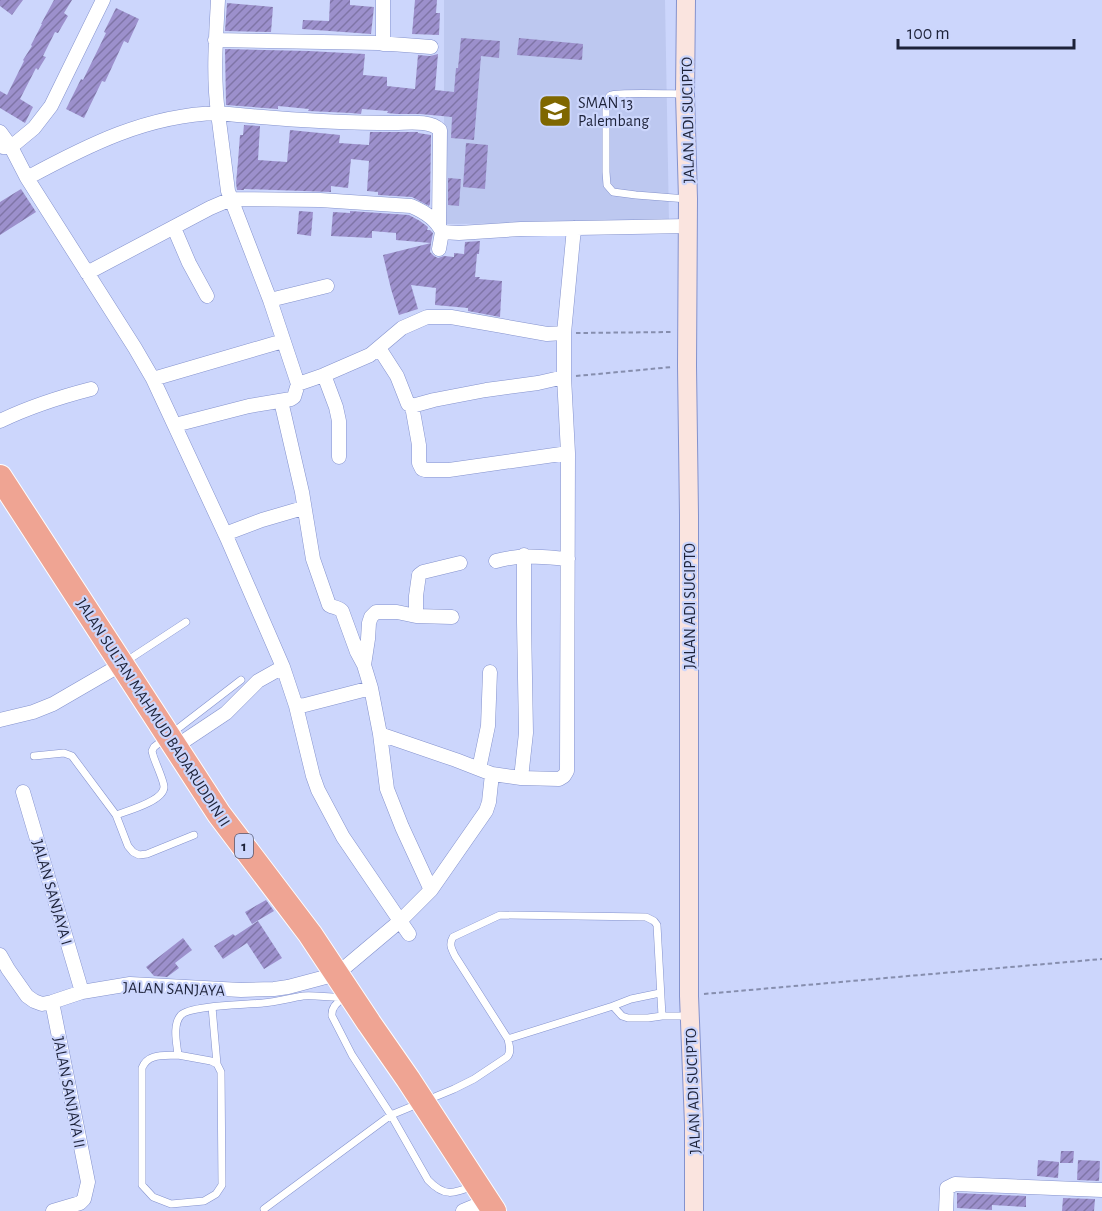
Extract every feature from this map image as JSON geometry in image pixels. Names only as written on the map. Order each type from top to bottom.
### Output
[{"type":"highway","name":"JALAN SULTAN MAHMUD BADARUDDIN II","points":[[0,477],[219,814],[310,934],[337,974],[347,996],[423,1101],[486,1199]]},
{"type":"street","points":[[5,147],[34,128],[51,106],[103,0]]},
{"type":"street","points":[[175,425],[249,406],[291,399],[294,397],[298,384],[270,300],[228,191],[215,89],[218,0]]},
{"type":"street","points":[[383,0],[383,44]]},
{"type":"street","name":"JALAN ADI SUCIPTO","points":[[686,0],[689,996],[694,1124],[694,1211]]},
{"type":"street","points":[[215,39],[431,47]]},
{"type":"street","points":[[27,178],[71,154],[115,135],[157,121],[194,114],[324,122],[433,125],[440,130],[441,229],[439,249]]},
{"type":"street","points":[[0,132],[5,147],[27,178],[153,379],[225,534],[283,667],[296,706],[318,790],[343,837],[409,934]]},
{"type":"street","points":[[87,273],[231,199],[320,200],[411,206],[420,210],[441,229],[688,226]]},
{"type":"street","points":[[174,228],[207,296]]},
{"type":"street","points":[[380,734],[485,771],[521,778],[559,779],[567,771],[568,453],[564,333],[574,228]]},
{"type":"street","points":[[270,300],[327,286]]},
{"type":"street","points":[[298,384],[370,355],[402,328],[427,317],[451,317],[547,334],[564,333]]},
{"type":"street","points":[[153,379],[283,342]]},
{"type":"street","points":[[379,348],[398,376],[408,404],[412,406],[419,445],[419,463],[422,469],[449,470],[568,453]]},
{"type":"street","points":[[324,375],[339,421],[339,457]]},
{"type":"street","points":[[412,406],[486,390],[564,377]]},
{"type":"street","points":[[0,421],[71,394],[92,389]]},
{"type":"street","points":[[281,401],[302,492],[313,559],[327,602],[329,606],[342,610],[364,665],[380,734],[387,789],[431,890]]},
{"type":"street","points":[[225,534],[303,508]]},
{"type":"street","points":[[496,561],[524,555],[568,559]]},
{"type":"street","points":[[521,778],[526,733],[524,555]]},
{"type":"street","points":[[416,616],[419,575],[460,563]]},
{"type":"street","points":[[364,665],[369,623],[374,613],[397,612],[416,616],[452,617]]},
{"type":"street","points":[[0,720],[33,712],[53,704],[122,664]]},
{"type":"street","points":[[172,741],[226,713],[258,681],[283,667]]},
{"type":"street","points":[[337,974],[400,921],[431,890],[486,812],[489,802],[485,771],[490,672]]},
{"type":"street","points":[[296,706],[371,688]]},
{"type":"street","name":"JALAN SANJAYA I","points":[[23,792],[82,992]]},
{"type":"street","points":[[0,955],[27,996],[42,1004],[52,1002]]},
{"type":"street","name":"JALAN SANJAYA","points":[[52,1002],[82,992],[130,984],[242,990],[274,989],[337,974]]},
{"type":"street","name":"JALAN SANJAYA II","points":[[52,1002],[88,1182],[84,1199],[80,1203],[52,1211]]},
{"type":"street","points":[[946,1211],[946,1191],[955,1184],[1102,1190]]},
{"type":"street","points":[[463,1211],[486,1199]]},
{"type":"lane","points":[[685,94],[610,96],[606,103],[606,172],[607,185],[613,192],[688,199]]},
{"type":"lane","points":[[122,664],[186,622]]},
{"type":"lane","points":[[116,815],[143,806],[162,793],[164,787],[152,751],[154,747],[172,741],[186,721],[242,680]]},
{"type":"lane","points":[[34,756],[64,753],[72,756],[116,815],[128,846],[139,855],[194,835]]},
{"type":"lane","points":[[264,1209],[391,1115],[474,1079],[507,1057],[510,1051],[508,1039],[450,947],[453,936],[500,915],[646,917],[654,921],[657,926],[662,1016]]},
{"type":"lane","points":[[508,1039],[631,999],[660,993]]},
{"type":"lane","points":[[178,1055],[176,1030],[181,1015],[187,1011],[305,996],[347,996]]},
{"type":"lane","points":[[347,996],[333,1007],[332,1016],[352,1055],[429,1180],[437,1189],[446,1193],[458,1192],[486,1199]]},
{"type":"lane","points":[[613,1006],[622,1016],[628,1018],[690,1016]]},
{"type":"lane","points":[[212,1007],[217,1064],[221,1072],[222,1185],[216,1194],[204,1201],[171,1204],[153,1197],[142,1185],[142,1068],[145,1061],[150,1057],[178,1055],[217,1064]]},
{"type":"path","points":[[564,333],[687,332]]},
{"type":"path","points":[[564,377],[687,366]]},
{"type":"path","points":[[689,996],[1102,959]]},
{"type":"shaded area","name":"SMAN 13 Palembang","points":[[444,0],[665,0],[669,222],[444,224]]},
{"type":"building","points":[[0,0],[23,0],[12,15],[0,6]]},
{"type":"building","points":[[54,0],[72,0],[64,13],[68,16],[58,33],[55,32],[43,56],[46,57],[38,70],[36,68],[20,99],[33,107],[25,123],[0,108],[0,91],[7,95]]},
{"type":"building","points":[[330,0],[350,0],[350,5],[374,7],[371,34],[302,29],[303,20],[329,21]]},
{"type":"building","points":[[415,0],[437,0],[436,13],[440,13],[439,35],[412,34]]},
{"type":"building","points":[[227,3],[273,7],[271,32],[225,31]]},
{"type":"building","points":[[116,8],[139,19],[128,43],[124,41],[105,82],[102,81],[84,118],[66,109],[81,79],[83,80]]},
{"type":"building","points":[[461,38],[500,41],[499,58],[481,56],[474,140],[451,138],[452,117],[397,114],[362,109],[361,114],[308,111],[309,109],[278,106],[278,109],[226,105],[225,49],[365,54],[363,75],[387,77],[387,86],[415,89],[418,55],[438,54],[435,90],[454,92]]},
{"type":"building","points":[[519,38],[583,44],[582,60],[517,55]]},
{"type":"building","points":[[244,125],[260,126],[258,160],[287,162],[290,130],[340,135],[339,143],[369,145],[370,132],[418,132],[431,135],[430,204],[429,206],[412,197],[378,195],[378,192],[367,191],[369,161],[351,159],[348,188],[331,186],[331,192],[237,190],[240,135],[243,135]]},
{"type":"building","points":[[466,143],[488,145],[485,189],[463,187]]},
{"type":"building","points":[[448,178],[461,179],[459,206],[448,205]]},
{"type":"building","points":[[21,189],[36,212],[0,235],[0,202]]},
{"type":"building","points":[[299,211],[313,212],[311,236],[297,234]]},
{"type":"building","points":[[350,211],[409,215],[433,233],[431,243],[396,240],[396,233],[372,231],[372,238],[331,236],[333,212],[350,213]]},
{"type":"building","points":[[480,241],[475,277],[502,281],[500,317],[468,311],[468,308],[435,305],[436,288],[411,285],[418,309],[399,315],[383,255],[431,243],[430,252],[434,256],[454,257],[454,253],[464,254],[465,242]]},
{"type":"building","points":[[266,900],[274,911],[252,924],[245,912]]},
{"type":"building","points":[[258,921],[282,958],[264,969],[247,943],[223,959],[214,946]]},
{"type":"building","points":[[183,938],[192,950],[175,963],[179,968],[167,977],[154,976],[146,967]]},
{"type":"building","points":[[1061,1151],[1074,1151],[1073,1163],[1060,1163]]},
{"type":"building","points":[[1038,1160],[1059,1162],[1058,1178],[1037,1176]]},
{"type":"building","points":[[1078,1160],[1100,1161],[1099,1181],[1077,1180]]},
{"type":"building","points":[[957,1193],[1026,1196],[1026,1207],[992,1205],[992,1210],[957,1208]]},
{"type":"building","points":[[1063,1198],[1095,1199],[1094,1211],[1062,1211]]},
{"type":"place","name":"SMAN 13 Palembang","points":[[555,111]]}]
